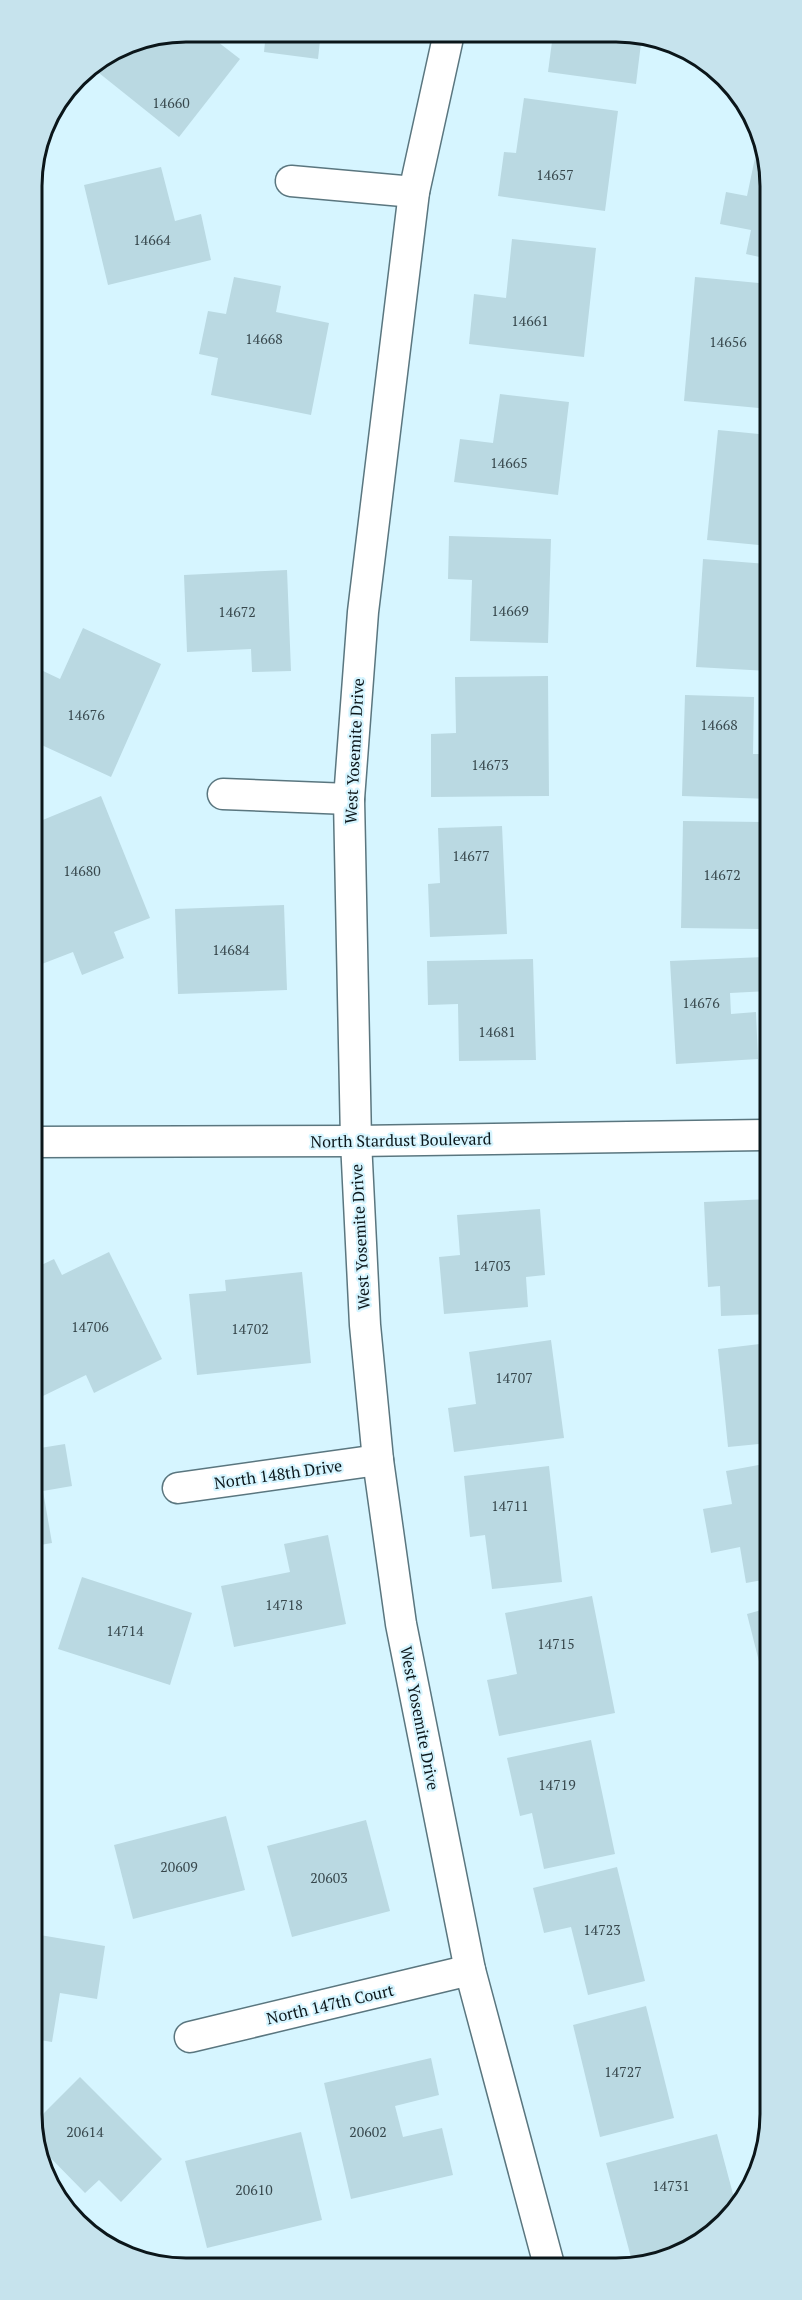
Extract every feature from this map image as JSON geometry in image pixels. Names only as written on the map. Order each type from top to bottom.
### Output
[{"type":"street","name":"West Yosemite Drive","points":[[447,42],[414,192],[363,612],[349,799],[356,1141],[364,1325],[378,1460],[401,1624],[470,1970],[547,2258]]},
{"type":"street","points":[[291,181],[414,192]]},
{"type":"street","points":[[223,794],[349,799]]},
{"type":"street","name":"North Stardust Boulevard","points":[[42,1142],[356,1141],[760,1135]]},
{"type":"street","name":"North 148th Drive","points":[[178,1488],[378,1460]]},
{"type":"street","name":"North 147th Court","points":[[190,2037],[470,1970]]},
{"type":"building","points":[[176,42],[218,42],[240,59],[179,137],[98,72],[131,53]]},
{"type":"building","points":[[265,42],[320,42],[318,59],[264,52]]},
{"type":"building","points":[[552,42],[641,44],[636,84],[548,72]]},
{"type":"building","points":[[524,98],[618,111],[605,211],[498,196],[504,152],[516,153]]},
{"type":"building","points":[[756,154],[760,176],[760,257],[746,254],[751,230],[720,224],[726,192],[747,196]]},
{"type":"building","points":[[161,167],[175,221],[201,214],[211,260],[108,285],[84,185]]},
{"type":"building","points":[[512,239],[596,248],[584,357],[469,344],[474,294],[506,298]]},
{"type":"building","points":[[234,277],[281,286],[276,312],[329,323],[311,415],[211,395],[218,358],[199,354],[208,311],[226,314]]},
{"type":"building","points":[[695,277],[760,283],[760,408],[684,401]]},
{"type":"building","points":[[500,394],[569,402],[558,495],[454,482],[460,439],[493,443]]},
{"type":"building","points":[[718,430],[760,434],[760,545],[707,540]]},
{"type":"building","points":[[449,536],[551,539],[548,643],[470,641],[472,580],[448,579]]},
{"type":"building","points":[[703,559],[760,563],[760,671],[696,667]]},
{"type":"building","points":[[287,570],[291,671],[252,672],[251,649],[187,652],[184,575]]},
{"type":"building","points":[[83,628],[161,664],[111,777],[42,745],[42,670],[60,679]]},
{"type":"building","points":[[548,676],[549,796],[431,797],[431,734],[456,733],[455,677]]},
{"type":"building","points":[[685,695],[754,697],[753,754],[760,754],[760,799],[682,796]]},
{"type":"building","points":[[101,796],[150,918],[114,932],[124,958],[82,975],[73,952],[42,964],[42,820]]},
{"type":"building","points":[[683,821],[760,822],[760,929],[681,928]]},
{"type":"building","points":[[502,826],[507,934],[430,937],[428,884],[440,883],[438,828]]},
{"type":"building","points":[[284,905],[287,990],[178,994],[175,909]]},
{"type":"building","points":[[760,957],[760,991],[730,993],[731,1014],[756,1012],[758,1059],[676,1064],[670,961]]},
{"type":"building","points":[[533,959],[536,1060],[459,1061],[458,1004],[428,1005],[427,961]]},
{"type":"building","points":[[760,1199],[760,1314],[721,1316],[720,1286],[708,1287],[704,1202]]},
{"type":"building","points":[[540,1209],[545,1275],[526,1277],[528,1307],[444,1314],[439,1257],[460,1255],[457,1215]]},
{"type":"building","points":[[109,1252],[162,1359],[94,1393],[86,1375],[43,1396],[42,1265],[54,1259],[62,1275]]},
{"type":"building","points":[[302,1272],[311,1363],[197,1375],[189,1294],[226,1291],[225,1280]]},
{"type":"building","points":[[551,1340],[564,1438],[454,1452],[448,1408],[476,1404],[469,1352]]},
{"type":"building","points":[[760,1344],[760,1444],[728,1447],[718,1349]]},
{"type":"building","points":[[65,1444],[72,1486],[43,1491],[52,1543],[42,1545],[42,1448]]},
{"type":"building","points":[[760,1465],[760,1581],[746,1583],[740,1547],[711,1553],[703,1509],[732,1504],[726,1471]]},
{"type":"building","points":[[549,1466],[562,1582],[492,1589],[485,1535],[470,1537],[464,1476]]},
{"type":"building","points":[[328,1535],[346,1624],[234,1647],[221,1586],[290,1572],[284,1544]]},
{"type":"building","points":[[82,1577],[192,1613],[170,1685],[58,1649]]},
{"type":"building","points":[[592,1596],[615,1713],[499,1736],[487,1680],[517,1674],[505,1613]]},
{"type":"building","points":[[760,1610],[760,1665],[747,1614]]},
{"type":"building","points":[[591,1740],[615,1854],[544,1869],[532,1813],[520,1816],[507,1758]]},
{"type":"building","points":[[226,1816],[245,1890],[133,1919],[114,1845]]},
{"type":"building","points":[[366,1820],[390,1911],[292,1937],[267,1846]]},
{"type":"building","points":[[617,1867],[645,1981],[588,1995],[571,1927],[544,1933],[533,1888]]},
{"type":"building","points":[[42,1935],[105,1946],[97,1999],[60,1993],[52,2042],[42,2040]]},
{"type":"building","points":[[646,2006],[674,2118],[600,2137],[573,2025]]},
{"type":"building","points":[[431,2058],[439,2095],[395,2106],[403,2137],[442,2128],[453,2175],[351,2199],[324,2083]]},
{"type":"building","points":[[80,2077],[162,2159],[121,2202],[99,2180],[85,2193],[49,2156],[42,2115]]},
{"type":"building","points":[[301,2132],[322,2220],[207,2248],[185,2161]]},
{"type":"building","points":[[717,2134],[734,2197],[711,2222],[688,2239],[663,2250],[631,2257],[606,2163]]}]
